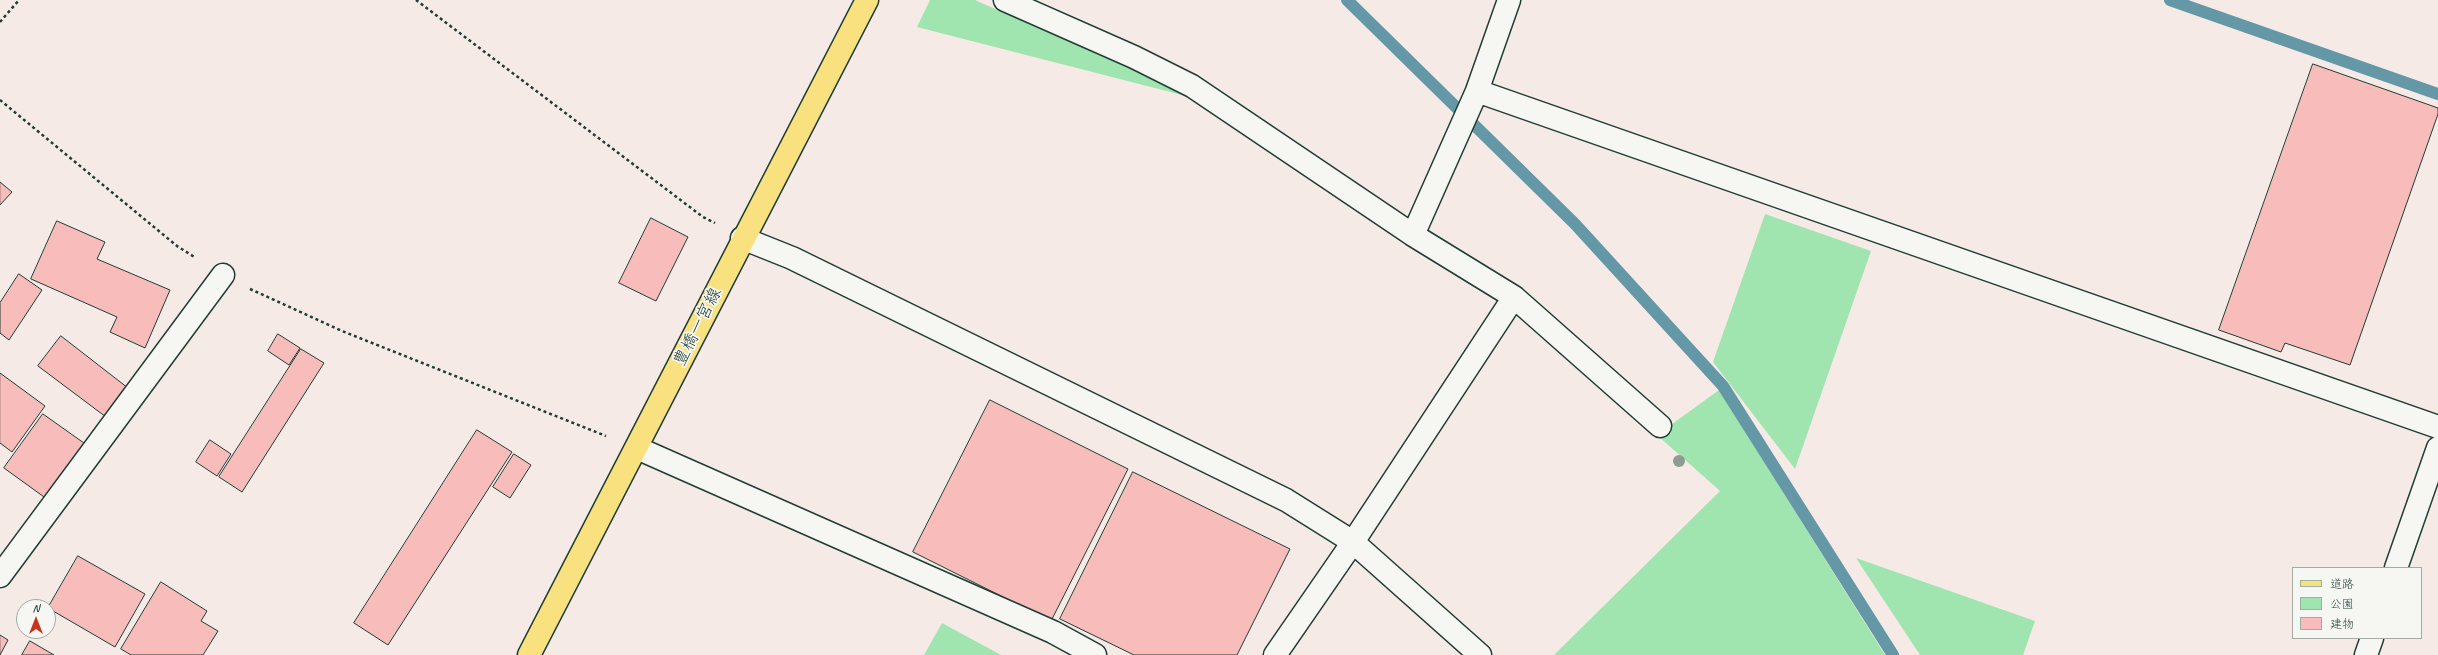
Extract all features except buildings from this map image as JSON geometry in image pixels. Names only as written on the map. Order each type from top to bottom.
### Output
[{"type":"main road","name":"豊橋一宮線","points":[[529,655],[637,448],[742,238],[867,0]]},
{"type":"street","points":[[1005,0],[1134,57],[1192,86],[1413,235],[1514,297],[1660,426]]},
{"type":"street","points":[[1413,235],[1477,91],[1509,0]]},
{"type":"street","points":[[1477,91],[2438,427]]},
{"type":"street","points":[[742,238],[792,258],[1286,500],[1353,542],[1480,655]]},
{"type":"street","points":[[0,576],[223,275]]},
{"type":"street","points":[[1275,655],[1353,542],[1514,297]]},
{"type":"street","points":[[637,448],[1054,632],[1095,655]]},
{"type":"street","points":[[2396,567],[2438,448]]},
{"type":"street","points":[[2366,655],[2372,639]]},
{"type":"path","points":[[0,22],[18,0]]},
{"type":"path","points":[[416,0],[704,217],[742,238]]},
{"type":"path","points":[[0,100],[177,246],[223,275],[280,304],[342,331],[637,448]]},
{"type":"green space","points":[[930,0],[975,0],[1129,68],[1186,96],[917,27]]},
{"type":"green space","points":[[1765,214],[1871,251],[1795,469],[1713,362]]},
{"type":"green space","points":[[1719,390],[1885,655],[1554,655],[1720,491],[1657,435]]},
{"type":"green space","points":[[1856,558],[2035,621],[2023,655],[1920,655]]},
{"type":"green space","points":[[942,623],[1001,655],[924,655]]},
{"type":"waterway","points":[[1347,0],[1575,224],[1723,386],[1893,655]]},
{"type":"waterway","points":[[2170,0],[2438,94]]}]
